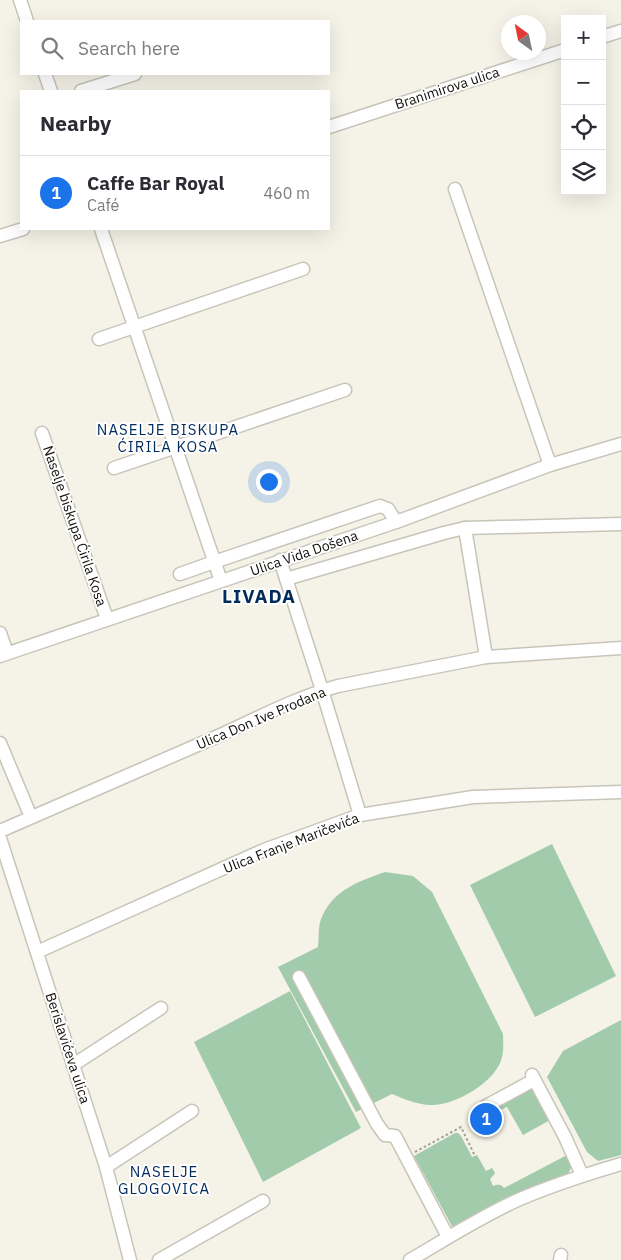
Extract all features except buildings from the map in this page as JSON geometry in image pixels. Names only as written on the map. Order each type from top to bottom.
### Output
[{"type":"street","points":[[20,0],[27,20]]},
{"type":"street","points":[[606,37],[621,32]]},
{"type":"street","name":"Branimirova ulica","points":[[330,128],[561,51]]},
{"type":"street","points":[[45,75],[50,90]]},
{"type":"street","points":[[84,90],[132,75]]},
{"type":"street","points":[[455,189],[550,465]]},
{"type":"street","points":[[0,236],[20,230]]},
{"type":"street","points":[[102,230],[221,581]]},
{"type":"street","points":[[99,339],[303,269]]},
{"type":"street","points":[[114,468],[345,390]]},
{"type":"street","name":"Naselje biskupa Ćirila Kosa","points":[[42,433],[107,618]]},
{"type":"street","name":"Ulica Vida Došena","points":[[4,654],[396,522],[550,465],[621,444]]},
{"type":"street","points":[[180,574],[380,506],[388,509],[396,522]]},
{"type":"street","name":"Ulica Vida Došena","points":[[286,579],[465,528],[621,524]]},
{"type":"street","points":[[465,528],[486,657]]},
{"type":"street","points":[[280,560],[360,815]]},
{"type":"street","points":[[0,633],[4,654]]},
{"type":"street","name":"Ulica Don Ive Prodana","points":[[0,831],[293,701],[322,690],[486,657],[621,648]]},
{"type":"street","points":[[0,743],[31,817]]},
{"type":"street","name":"Ulica Franje Maričevića","points":[[36,952],[264,850],[360,815],[473,797],[621,792]]},
{"type":"street","name":"Berislavićeva ulica","points":[[0,838],[106,1167],[130,1260]]},
{"type":"street","points":[[299,976],[377,1124],[385,1135],[395,1136],[448,1237]]},
{"type":"street","points":[[73,1065],[161,1008]]},
{"type":"street","points":[[486,1106],[533,1078],[566,1137],[582,1175]]},
{"type":"street","points":[[106,1167],[192,1111]]},
{"type":"street","points":[[410,1260],[481,1218],[519,1200],[582,1175],[621,1164]]},
{"type":"street","points":[[159,1260],[263,1201]]},
{"type":"path","points":[[407,1157],[461,1128],[476,1156]]},
{"type":"green space","points":[[552,844],[616,976],[535,1017],[470,885]]},
{"type":"green space","points":[[385,872],[413,876],[432,892],[503,1034],[503,1051],[498,1066],[483,1084],[450,1102],[429,1105],[392,1094],[356,1112],[278,967],[318,947],[321,919],[326,909],[339,894],[365,879]]},
{"type":"green space","points":[[290,991],[361,1128],[263,1182],[194,1042]]},
{"type":"green space","points":[[621,1020],[621,1155],[598,1161],[587,1152],[547,1077],[563,1051]]},
{"type":"green space","points":[[530,1089],[536,1091],[552,1119],[523,1135],[507,1107],[498,1111],[494,1104]]},
{"type":"green space","points":[[455,1133],[461,1136],[472,1157],[477,1155],[486,1171],[492,1168],[495,1173],[490,1179],[493,1186],[499,1185],[504,1188],[567,1155],[572,1166],[568,1174],[453,1228],[414,1156]]},
{"type":"place","name":"Caffe Bar Royal","points":[[486,1119]]},
{"type":"district","name":"NASELJE BISKUPA ĆIRILA KOSA","points":[[168,438]]},
{"type":"district","name":"LIVADA","points":[[259,596]]},
{"type":"district","name":"NASELJE GLOGOVICA","points":[[164,1180]]}]
